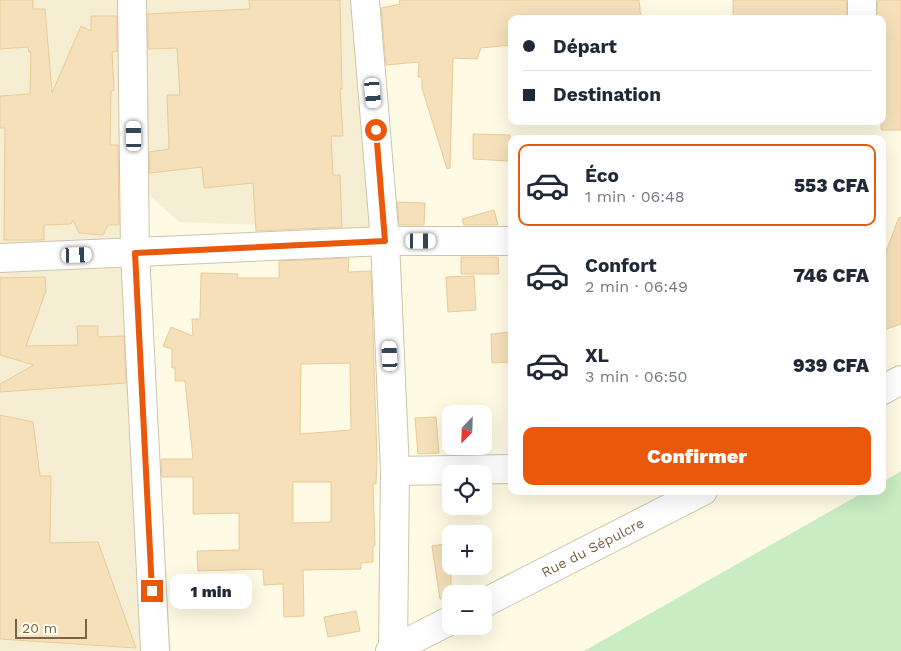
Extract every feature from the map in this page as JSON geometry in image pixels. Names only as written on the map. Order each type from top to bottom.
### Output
[{"type":"street","points":[[132,0],[135,253],[155,651]]},
{"type":"street","points":[[365,0],[385,241],[395,471],[392,650],[442,625]]},
{"type":"street","points":[[0,258],[385,241],[508,241]]},
{"type":"street","points":[[886,389],[901,380]]},
{"type":"street","points":[[395,471],[508,470]]},
{"type":"street","name":"Rue du Sépulcre","points":[[492,599],[695,495]]},
{"type":"shaded area","points":[[0,0],[139,0],[143,193],[171,651],[0,651]]},
{"type":"shaded area","points":[[142,0],[356,0],[369,229],[179,222],[150,196],[141,31]]},
{"type":"green space","points":[[901,471],[901,651],[584,651],[859,495],[886,495],[886,480]]},
{"type":"building","points":[[0,0],[33,0],[33,9],[45,9],[52,93],[81,26],[91,31],[91,16],[117,16],[117,51],[112,52],[114,90],[111,91],[110,145],[118,145],[119,225],[108,225],[103,235],[79,233],[73,220],[71,224],[44,225],[44,240],[4,240],[5,128],[0,128],[0,96],[30,94],[31,52],[29,52],[28,47],[0,49]]},
{"type":"building","points":[[249,0],[340,0],[342,89],[340,89],[343,136],[331,136],[333,175],[340,175],[342,227],[256,231],[253,183],[204,188],[202,167],[150,173],[149,152],[169,149],[167,95],[180,95],[177,48],[148,49],[148,14],[250,9]]},
{"type":"building","points":[[399,0],[639,0],[641,15],[508,15],[508,45],[481,48],[477,59],[453,58],[450,168],[447,169],[422,88],[422,77],[418,77],[419,62],[386,65],[381,8],[400,4]]},
{"type":"building","points":[[733,0],[846,0],[848,15],[733,15]]},
{"type":"building","points":[[878,0],[901,0],[901,130],[881,130],[881,125],[886,125],[886,15],[876,15]]},
{"type":"building","points":[[473,134],[510,135],[508,135],[508,161],[473,159]]},
{"type":"building","points":[[397,202],[425,203],[424,225],[399,225]]},
{"type":"building","points":[[494,210],[498,225],[464,225],[462,219]]},
{"type":"building","points":[[899,217],[901,218],[901,324],[886,329],[886,252]]},
{"type":"building","points":[[461,257],[498,257],[499,274],[461,274]]},
{"type":"building","points":[[349,258],[348,272],[371,271],[377,459],[376,484],[373,484],[375,546],[373,546],[373,562],[361,563],[361,569],[303,570],[304,616],[284,617],[283,584],[264,585],[263,569],[198,571],[197,551],[239,550],[239,513],[193,514],[193,477],[162,477],[161,459],[193,459],[185,381],[175,381],[175,368],[172,368],[172,349],[163,346],[171,327],[193,336],[192,319],[200,319],[201,273],[238,274],[237,278],[279,278],[279,261]],"holes":[[[350,363],[351,430],[300,434],[301,364]],[[293,482],[331,482],[331,522],[293,523]]]},
{"type":"building","points":[[474,276],[476,310],[448,312],[446,277]]},
{"type":"building","points":[[45,277],[46,291],[26,346],[78,345],[77,326],[98,326],[98,337],[124,336],[126,383],[0,392],[0,384],[34,365],[0,355],[0,278]]},
{"type":"building","points":[[508,332],[508,362],[492,363],[491,334]]},
{"type":"building","points":[[0,415],[33,422],[40,476],[51,476],[50,543],[98,542],[136,648],[0,639]]},
{"type":"building","points":[[436,417],[439,453],[418,454],[415,418]]},
{"type":"building","points":[[442,544],[442,575],[451,575],[451,585],[442,585],[442,599],[440,599],[432,546]]},
{"type":"building","points":[[356,611],[360,631],[328,637],[324,617]]},
{"type":"route","points":[[152,591],[135,253],[385,241],[376,130]]}]
